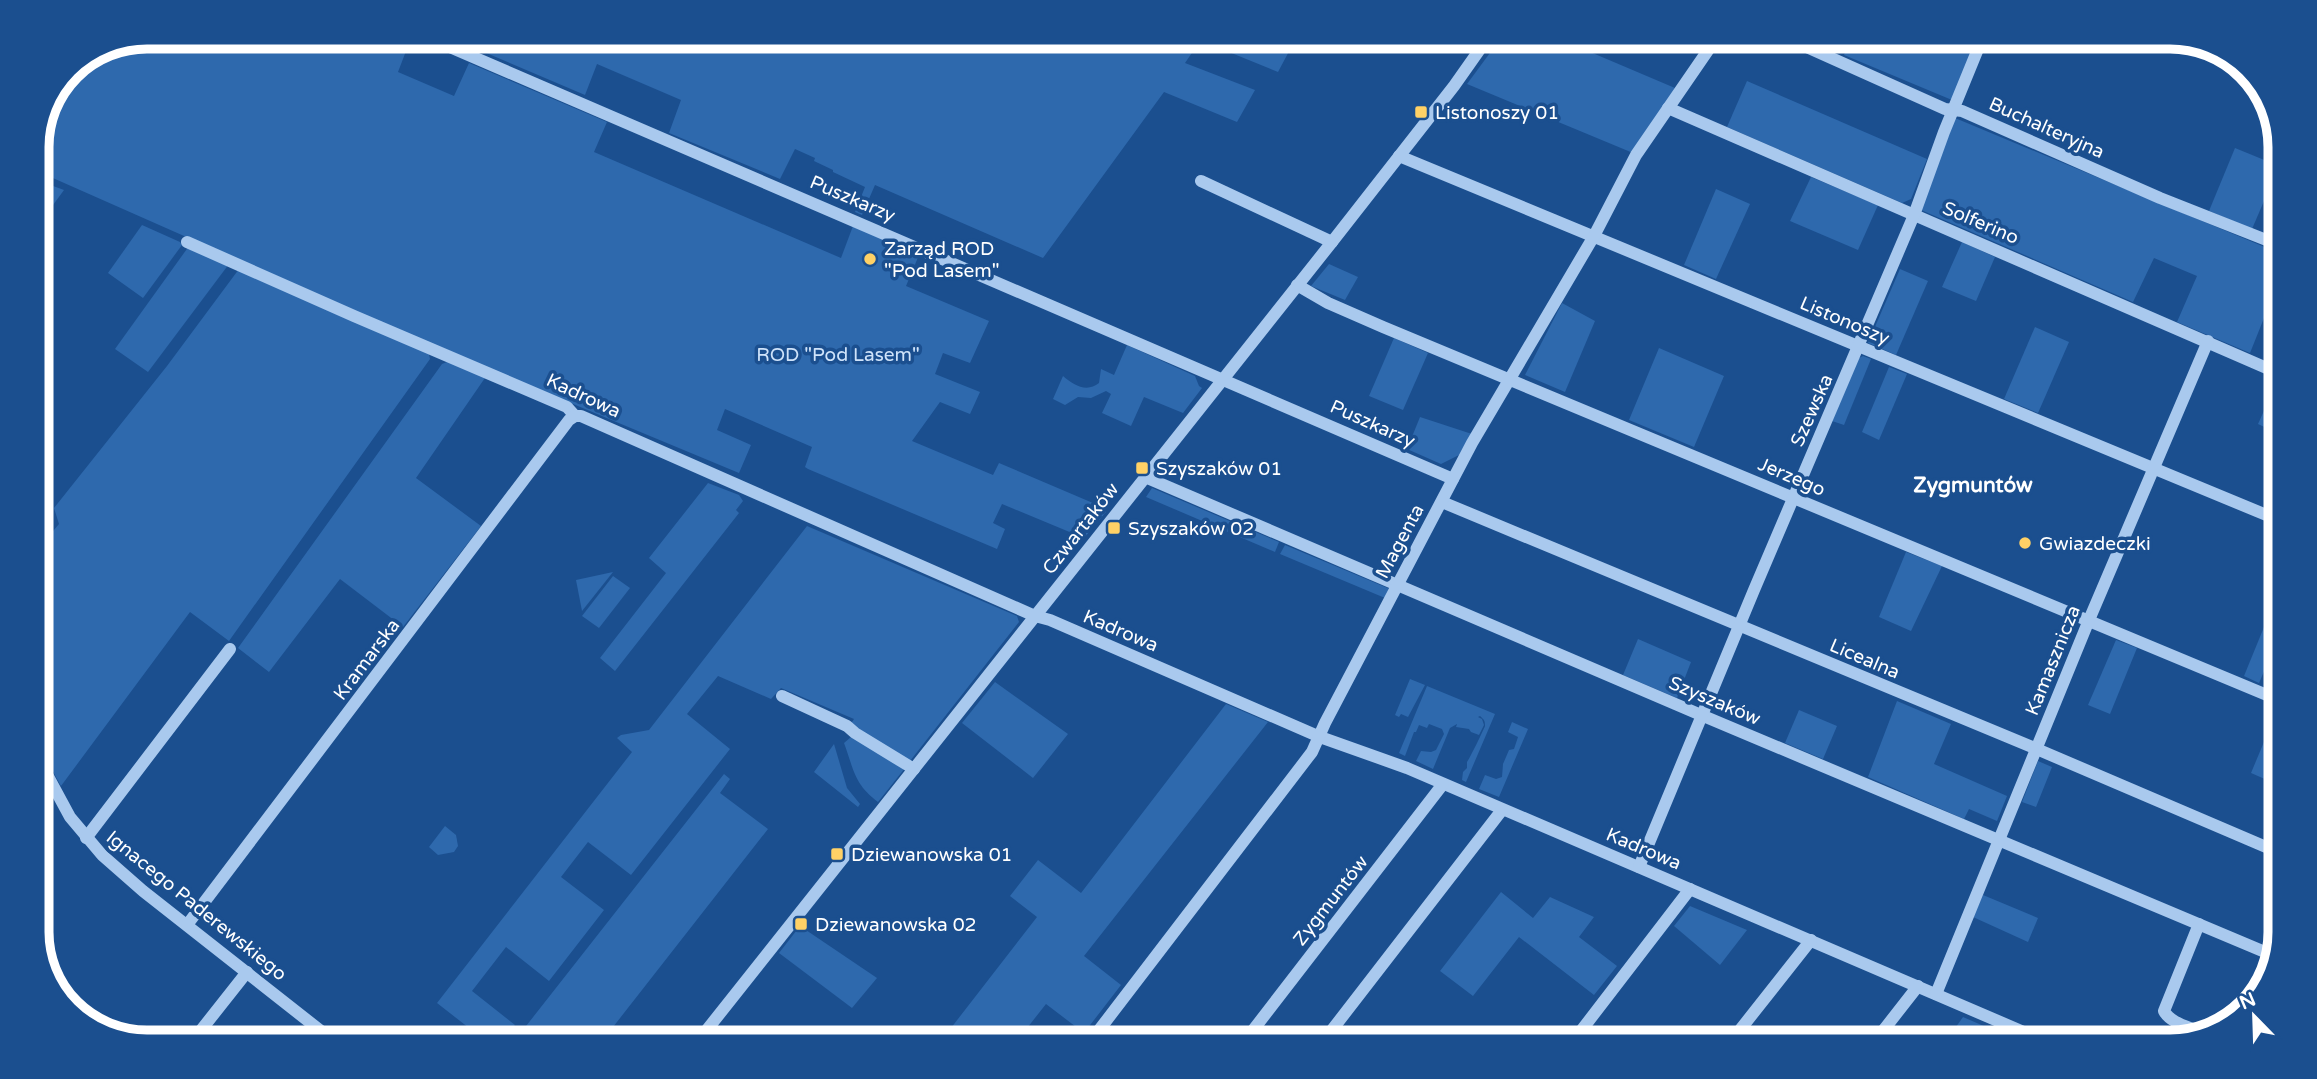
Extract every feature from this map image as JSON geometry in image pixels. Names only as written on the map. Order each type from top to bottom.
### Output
[{"type":"street","name":"Puszkarzy","points":[[455,49],[1453,479]]},
{"type":"street","name":"Czwartaków","points":[[707,1030],[1332,242],[1480,49]]},
{"type":"street","name":"Magenta","points":[[1099,1030],[1312,752],[1453,479],[1594,236],[1636,155],[1709,49]]},
{"type":"street","name":"Buchalteryjna","points":[[1811,49],[1945,109],[1962,111],[2160,198],[2268,241]]},
{"type":"street","name":"Szewska","points":[[1639,867],[1914,215],[1978,49]]},
{"type":"street","name":"Solferino","points":[[1668,108],[2268,368]]},
{"type":"street","name":"Listonoszy","points":[[1399,156],[2268,516]]},
{"type":"street","points":[[1201,181],[1332,242]]},
{"type":"street","name":"Kadrowa","points":[[187,242],[567,407],[575,416],[581,415],[1035,616],[1320,737],[1407,768],[2019,1030]]},
{"type":"street","name":"Jerzego","points":[[1297,285],[1328,303],[2268,695]]},
{"type":"street","name":"Kamasznicza","points":[[1936,994],[2089,620],[2208,341]]},
{"type":"street","name":"Kramarska","points":[[187,925],[569,420],[575,416]]},
{"type":"street","name":"Szyszaków","points":[[1145,477],[1701,716],[2266,952]]},
{"type":"street","name":"Licealna","points":[[1441,502],[2268,848]]},
{"type":"street","points":[[86,838],[230,649]]},
{"type":"street","points":[[782,696],[848,726],[914,769]]},
{"type":"street","name":"Ignacego Paderewskiego","points":[[49,779],[86,838],[118,871],[321,1030]]},
{"type":"street","name":"Zygmuntów","points":[[1253,1030],[1443,784]]},
{"type":"street","points":[[1332,1030],[1502,810]]},
{"type":"street","points":[[1582,1030],[1690,889]]},
{"type":"street","points":[[2190,1028],[2168,1018],[2164,1011],[2199,924]]},
{"type":"street","points":[[1740,1030],[1811,940]]},
{"type":"street","points":[[201,1030],[247,972]]},
{"type":"street","points":[[1884,1030],[1918,986]]},
{"type":"green space","name":"ROD \"Pod Lasem\"","points":[[147,49],[407,49],[398,72],[454,96],[469,63],[607,122],[594,152],[841,258],[853,226],[919,255],[906,286],[989,321],[970,363],[943,353],[935,374],[980,392],[970,414],[940,402],[912,441],[993,475],[999,463],[1100,506],[1106,512],[1084,538],[1002,504],[993,523],[1005,529],[997,549],[808,469],[805,467],[812,447],[725,409],[717,430],[751,445],[739,473],[573,404],[571,407],[49,176],[52,122],[69,87],[82,73],[98,62],[116,54]]},
{"type":"green space","points":[[477,49],[1195,49],[1185,63],[1255,90],[1237,122],[1164,92],[1043,258],[875,185],[862,215],[855,212],[865,187],[795,149],[780,179],[669,133],[681,100],[597,64],[585,95]]},
{"type":"green space","points":[[1222,49],[1290,49],[1278,72]]},
{"type":"green space","points":[[1493,49],[1583,49],[1675,88],[1633,153],[1467,84]]},
{"type":"green space","points":[[1847,49],[1973,49],[1952,100],[1844,55]]},
{"type":"green space","points":[[1747,81],[1927,159],[1911,199],[1902,203],[1727,127]]},
{"type":"green space","points":[[1955,118],[2268,248],[2268,308],[2250,353],[2177,322],[2197,276],[2154,258],[2133,302],[1921,210]]},
{"type":"green space","points":[[2235,148],[2268,162],[2268,192],[2252,229],[2209,211]]},
{"type":"green space","points":[[1811,177],[1878,205],[1858,250],[1790,221]]},
{"type":"green space","points":[[49,184],[64,190],[49,211]]},
{"type":"green space","points":[[1716,189],[1750,204],[1716,279],[1684,265]]},
{"type":"green space","points":[[142,225],[182,245],[143,298],[108,273]]},
{"type":"green space","points":[[1962,242],[1995,257],[1976,301],[1942,287]]},
{"type":"green space","points":[[189,246],[229,264],[148,372],[115,349]]},
{"type":"green space","points":[[1329,264],[1358,277],[1345,300],[1311,286]]},
{"type":"green space","points":[[239,269],[428,350],[430,359],[229,641],[190,612],[61,786],[49,764],[49,536],[59,524],[54,508],[167,366]]},
{"type":"green space","points":[[1900,269],[1928,281],[1896,355],[1868,343]]},
{"type":"green space","points":[[1562,303],[1595,321],[1565,392],[1525,375]]},
{"type":"green space","points":[[2035,327],[2069,342],[2038,413],[2004,399]]},
{"type":"green space","points":[[1394,338],[1428,353],[1403,410],[1369,396]]},
{"type":"green space","points":[[1127,345],[1195,376],[1202,388],[1183,413],[1144,397],[1131,426],[1102,413],[1111,394],[1106,391],[1091,398],[1078,397],[1065,405],[1053,399],[1063,376],[1085,388],[1099,383],[1101,369],[1114,375]]},
{"type":"green space","points":[[1659,348],[1724,376],[1694,447],[1629,420]]},
{"type":"green space","points":[[1863,356],[1871,359],[1844,425],[1832,421],[1859,358]]},
{"type":"green space","points":[[452,360],[487,375],[416,478],[481,526],[403,627],[340,579],[269,672],[238,648],[442,364]]},
{"type":"green space","points":[[1889,367],[1907,374],[1879,440],[1862,432]]},
{"type":"green space","points":[[2268,402],[2268,429],[2258,424]]},
{"type":"green space","points":[[1420,417],[1472,434],[1459,455],[1441,464],[1407,449]]},
{"type":"green space","points":[[708,483],[739,495],[743,501],[736,510],[739,513],[615,671],[600,658],[666,573],[649,558]]},
{"type":"green space","points":[[1152,488],[1279,542],[1275,552],[1146,497]]},
{"type":"green space","points":[[807,526],[1017,616],[1019,622],[910,761],[850,725],[854,719],[781,688],[771,699],[718,676],[687,714],[730,749],[631,875],[588,842],[561,877],[604,910],[549,981],[506,947],[472,991],[515,1025],[510,1030],[472,1030],[437,1003],[632,752],[617,738],[649,730]]},
{"type":"green space","points":[[1285,545],[1390,589],[1385,598],[1280,554]]},
{"type":"green space","points":[[1906,552],[1942,566],[1911,631],[1879,617]]},
{"type":"green space","points":[[613,572],[582,611],[576,580]]},
{"type":"green space","points":[[613,576],[630,588],[599,628],[582,616]]},
{"type":"green space","points":[[2268,617],[2268,662],[2259,683],[2244,676]]},
{"type":"green space","points":[[1638,639],[1691,662],[1677,698],[1623,675]]},
{"type":"green space","points":[[2116,640],[2137,648],[2110,714],[2088,705]]},
{"type":"green space","points":[[1410,679],[1425,685],[1408,717],[1401,714],[1399,717],[1395,715]]},
{"type":"green space","points":[[995,682],[1068,734],[1033,778],[962,723]]},
{"type":"green space","points":[[1427,686],[1495,714],[1466,782],[1462,780],[1463,772],[1485,726],[1480,716],[1478,717],[1484,725],[1479,735],[1469,729],[1456,727],[1457,724],[1450,728],[1433,769],[1416,761],[1421,751],[1436,750],[1444,734],[1442,729],[1429,724],[1427,728],[1419,725],[1405,756],[1399,753]]},
{"type":"green space","points":[[1897,701],[1951,724],[1934,764],[2007,796],[1997,821],[1969,809],[1964,819],[1868,777]]},
{"type":"green space","points":[[1226,704],[1268,722],[1084,956],[1121,985],[1086,1030],[1080,1030],[1046,1004],[1026,1030],[949,1030],[1037,917],[1010,896],[1038,860],[1081,893]]},
{"type":"green space","points":[[1799,710],[1837,726],[1823,759],[1785,743]]},
{"type":"green space","points":[[1512,722],[1528,729],[1499,797],[1479,789],[1485,775],[1496,779],[1502,777],[1503,764],[1509,750],[1514,749],[1518,737],[1508,732]]},
{"type":"green space","points":[[2268,732],[2268,780],[2251,773]]},
{"type":"green space","points":[[851,737],[905,768],[878,802],[864,789],[856,776],[844,743]]},
{"type":"green space","points":[[834,744],[847,788],[860,804],[858,807],[814,772]]},
{"type":"green space","points":[[2038,761],[2052,767],[2036,807],[2022,802]]},
{"type":"green space","points":[[724,774],[730,779],[720,793],[768,829],[611,1030],[523,1030]]},
{"type":"green space","points":[[445,826],[456,835],[458,846],[454,852],[438,855],[429,847]]},
{"type":"green space","points":[[1501,892],[1533,918],[1550,897],[1594,917],[1579,937],[1617,966],[1594,995],[1519,937],[1473,996],[1440,971]]},
{"type":"green space","points":[[1983,895],[2038,918],[2028,942],[1973,917]]},
{"type":"green space","points":[[1690,906],[1747,930],[1720,965],[1674,926]]},
{"type":"green space","points":[[800,926],[877,978],[852,1008],[779,953]]},
{"type":"green space","points":[[1963,1017],[1993,1030],[1954,1030]]},
{"type":"place","name":"Listonoszy 01","points":[[1421,112]]},
{"type":"place","name":"Zarząd ROD \"Pod Lasem\"","points":[[870,259]]},
{"type":"place","name":"Szyszaków 01","points":[[1142,468]]},
{"type":"place","name":"Szyszaków 02","points":[[1114,528]]},
{"type":"place","name":"Gwiazdeczki","points":[[2025,543]]},
{"type":"place","name":"Dziewanowska 01","points":[[837,854]]},
{"type":"place","name":"Dziewanowska 02","points":[[801,924]]},
{"type":"district","name":"Zygmuntów","points":[[1973,485]]}]
